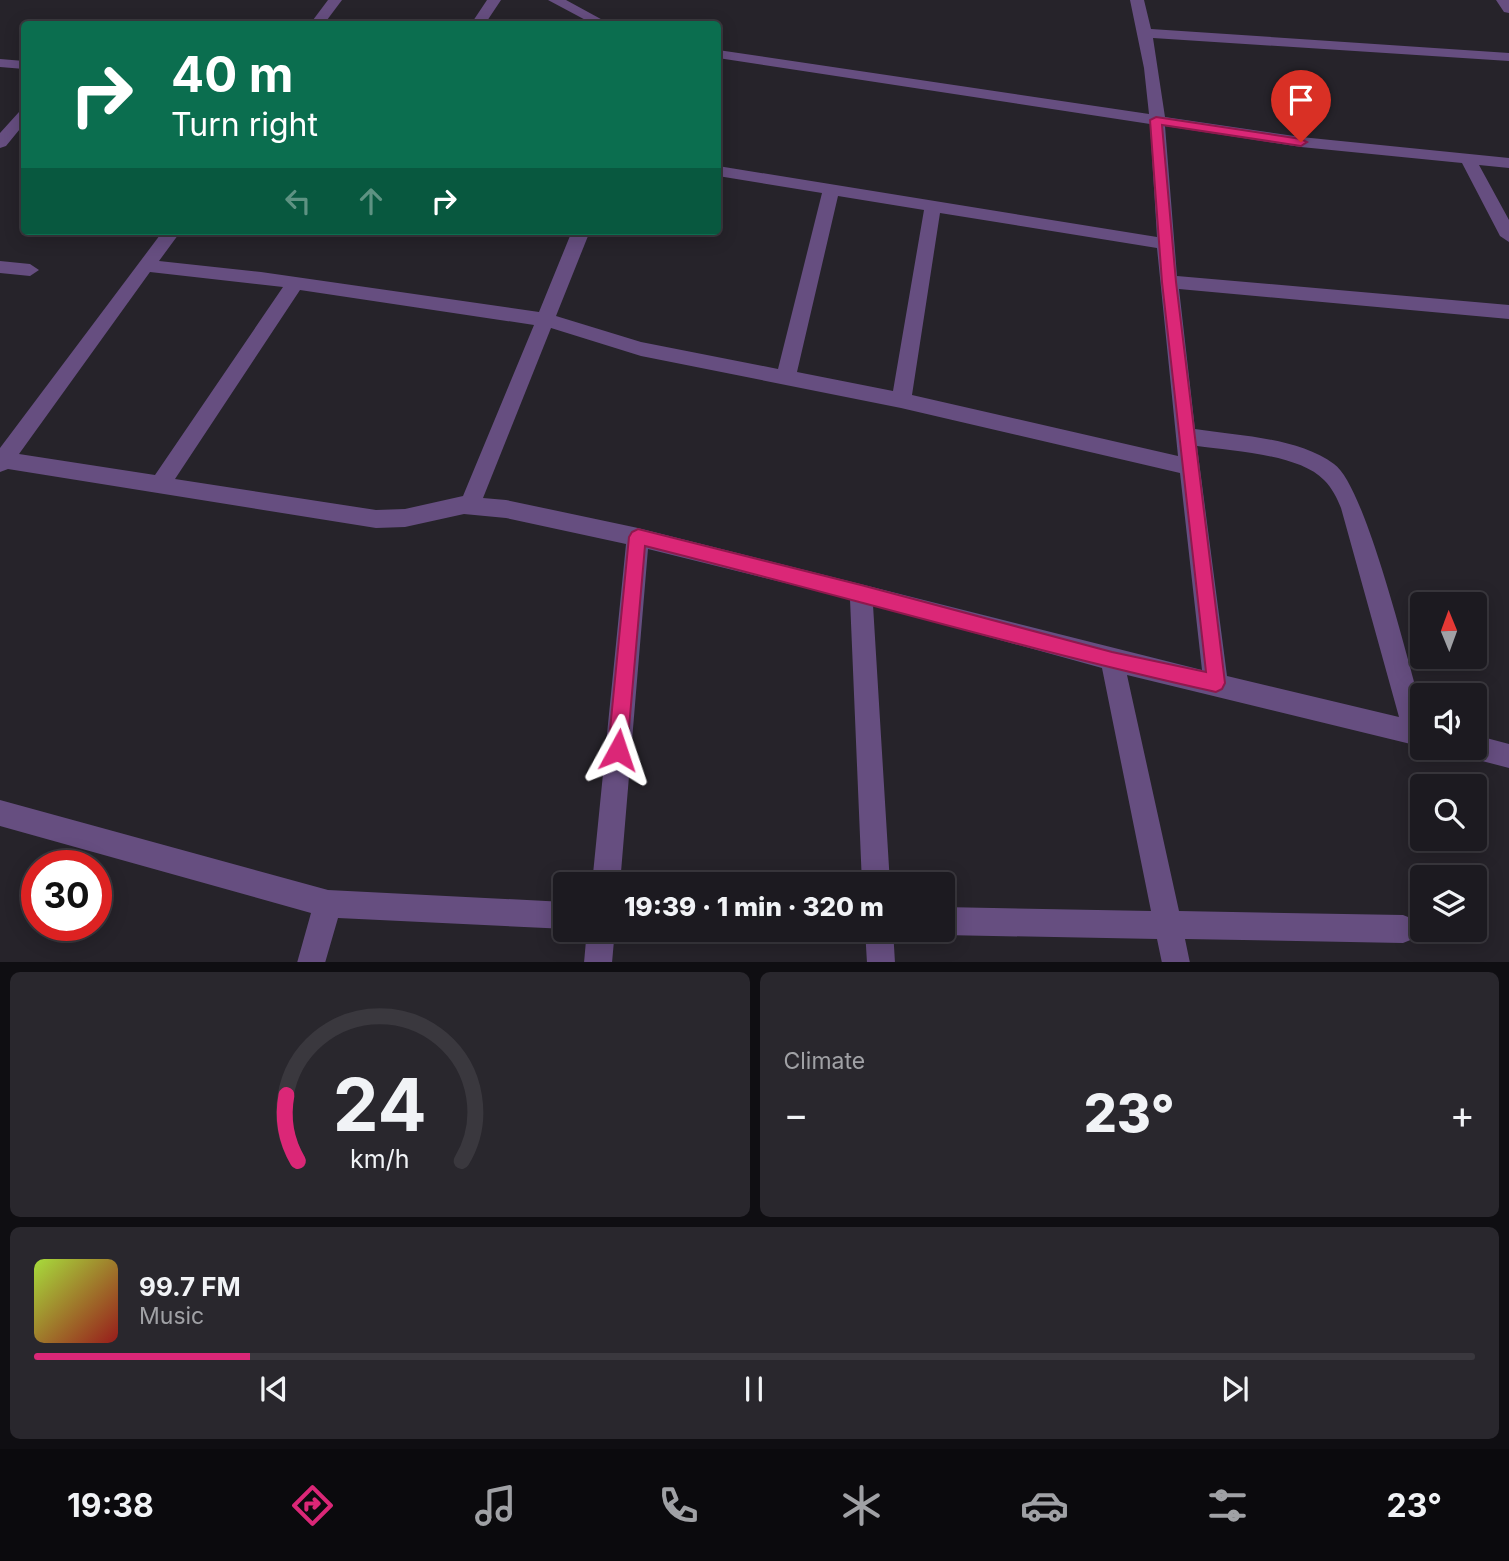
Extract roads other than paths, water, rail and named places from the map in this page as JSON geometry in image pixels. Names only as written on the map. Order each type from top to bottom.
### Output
[{"type":"street","points":[[319,21],[335,0]]},
{"type":"street","points":[[480,21],[494,0]]},
{"type":"street","points":[[555,0],[572,3],[599,21]]},
{"type":"street","points":[[1121,0],[1137,1],[1145,33],[1156,120],[1169,282],[1189,467],[1216,683]]},
{"type":"street","points":[[1503,0],[1509,9]]},
{"type":"street","points":[[1145,33],[1509,57]]},
{"type":"street","points":[[721,54],[1301,142],[1509,163]]},
{"type":"street","points":[[0,63],[21,65]]},
{"type":"street","points":[[1,142],[21,119]]},
{"type":"street","points":[[1,142],[21,143]]},
{"type":"street","points":[[1469,161],[1509,236]]},
{"type":"street","points":[[721,172],[1166,244]]},
{"type":"street","points":[[786,377],[831,190]]},
{"type":"street","points":[[901,400],[933,207]]},
{"type":"street","points":[[170,235],[86,345],[2,462],[388,520],[470,505],[506,509],[638,537],[861,592],[1112,660],[1410,732]]},
{"type":"street","points":[[470,505],[579,235]]},
{"type":"street","points":[[0,267],[30,270]]},
{"type":"street","points":[[148,267],[295,283],[545,320],[641,349],[901,400],[1189,467]]},
{"type":"street","points":[[1169,282],[1509,312]]},
{"type":"street","points":[[159,486],[295,283]]},
{"type":"street","points":[[1187,436],[1293,456],[1317,464],[1335,478],[1352,508],[1410,701]]},
{"type":"street","points":[[607,872],[638,537]]},
{"type":"street","points":[[861,592],[875,872]]},
{"type":"street","points":[[1112,660],[1177,962]]},
{"type":"street","points":[[1487,751],[1509,757]]},
{"type":"street","points":[[0,813],[328,904],[553,915]]},
{"type":"street","points":[[311,962],[328,904]]},
{"type":"street","points":[[955,920],[1403,929]]},
{"type":"street","points":[[598,962],[600,942]]},
{"type":"street","points":[[880,942],[881,962]]}]
